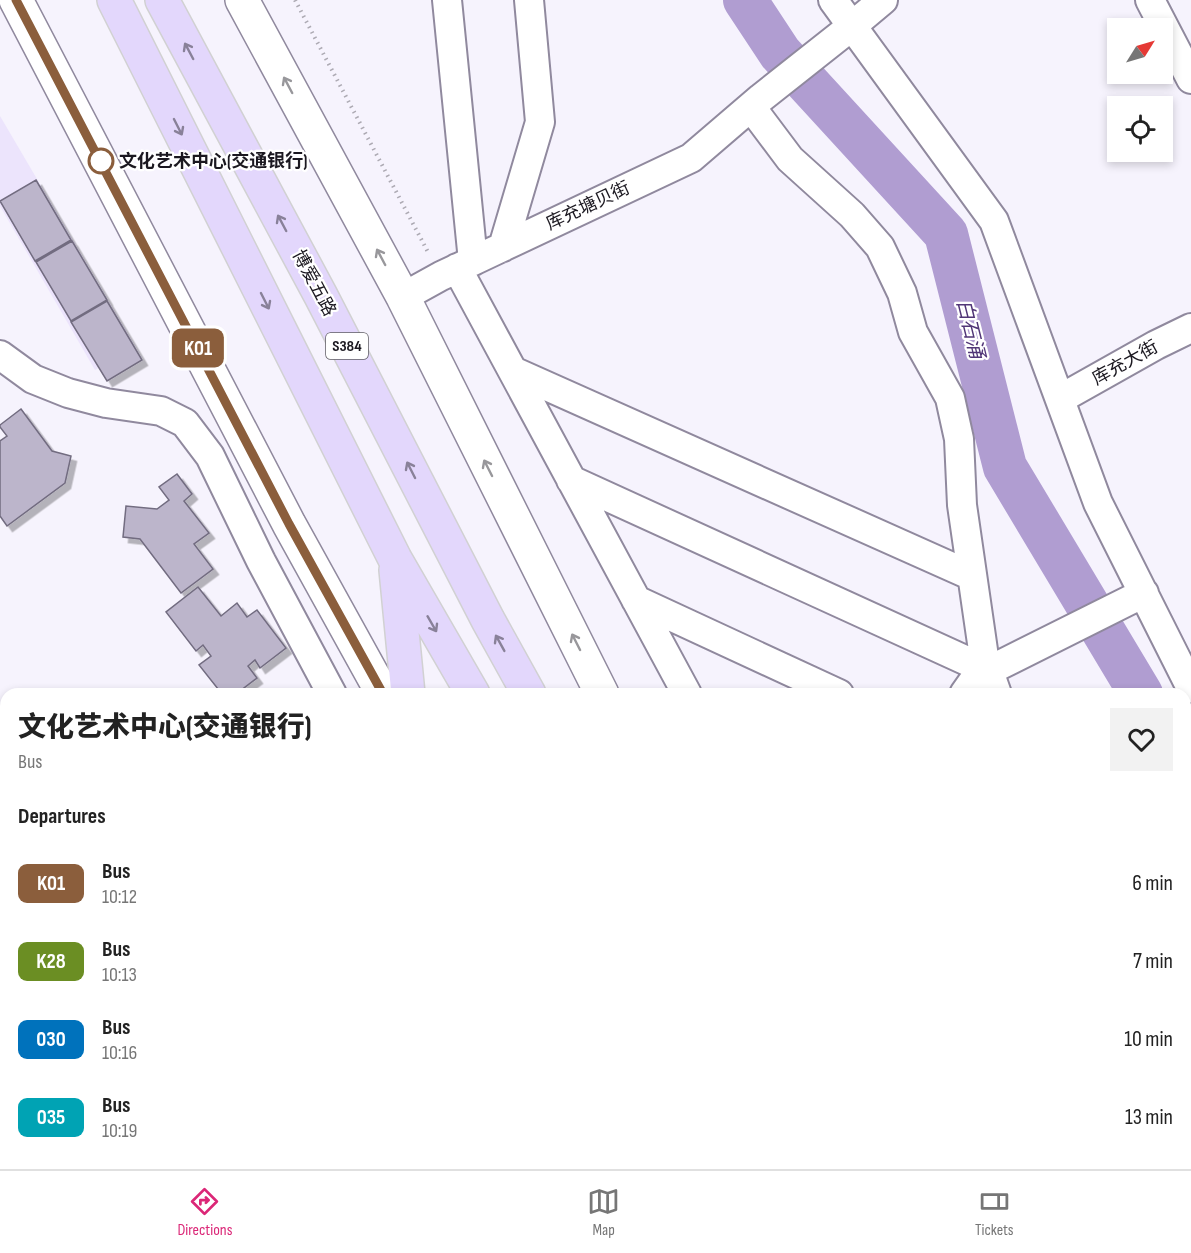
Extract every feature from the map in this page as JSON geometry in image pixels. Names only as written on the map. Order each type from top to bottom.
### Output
[{"type":"highway","points":[[114,0],[395,559],[470,688]]},
{"type":"highway","name":"博爱五路","points":[[162,0],[321,296],[488,620],[526,688]]},
{"type":"highway","points":[[395,559],[407,688]]},
{"type":"street","points":[[16,0],[289,524],[379,688]]},
{"type":"street","points":[[242,0],[403,297],[599,688]]},
{"type":"street","points":[[447,0],[465,265],[513,371],[684,688]]},
{"type":"street","points":[[502,247],[540,122],[529,0]]},
{"type":"street","points":[[833,0],[994,221],[1098,503],[1191,688]]},
{"type":"street","name":"库充塘贝街","points":[[403,297],[502,247],[691,158],[756,102],[883,0]]},
{"type":"street","points":[[1150,0],[1191,79]]},
{"type":"street","points":[[756,102],[790,159],[852,215],[880,247],[902,293],[914,332],[950,398],[958,439],[962,505],[984,657],[993,683]]},
{"type":"street","name":"库充大街","points":[[1060,399],[1191,328]]},
{"type":"street","points":[[0,355],[33,379],[68,393],[106,403],[161,411],[185,423],[210,456],[266,571],[329,688]]},
{"type":"street","points":[[513,371],[972,576]]},
{"type":"street","points":[[571,480],[993,683]]},
{"type":"street","points":[[993,683],[1026,652],[1144,593]]},
{"type":"street","points":[[636,600],[827,688]]},
{"type":"street","points":[[968,688],[976,677],[993,683]]},
{"type":"shaded area","points":[[0,116],[135,346],[95,370],[0,206]]},
{"type":"building","points":[[36,180],[71,240],[35,261],[0,201]]},
{"type":"building","points":[[72,241],[107,300],[71,321],[36,262]]},
{"type":"building","points":[[107,301],[142,360],[107,381],[71,322]]},
{"type":"building","points":[[21,409],[52,451],[71,456],[65,483],[7,526],[0,516],[0,441],[7,436],[0,425]]},
{"type":"building","points":[[177,474],[192,494],[184,501],[209,533],[194,544],[213,569],[181,593],[140,539],[123,537],[126,506],[157,509],[169,500],[159,487]]},
{"type":"building","points":[[198,587],[221,616],[237,603],[247,617],[257,610],[286,648],[260,668],[255,660],[248,666],[257,678],[244,688],[217,688],[199,665],[211,656],[203,645],[196,651],[166,612]]},
{"type":"waterway","name":"白石涌","points":[[745,0],[780,53],[946,234],[1005,467],[1137,688]]},
{"type":"bus line","name":"K01","points":[[16,0],[289,524],[380,688]]},
{"type":"place","name":"文化艺术中心(交通银行)","points":[[101,161]]}]
